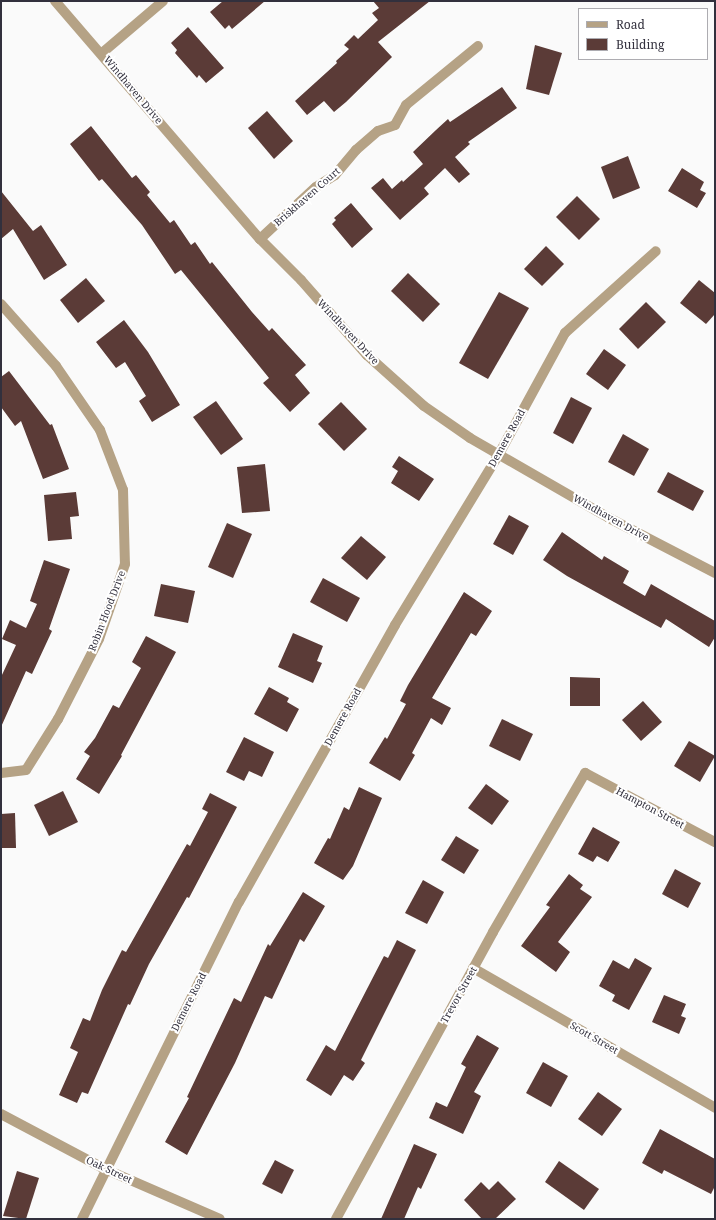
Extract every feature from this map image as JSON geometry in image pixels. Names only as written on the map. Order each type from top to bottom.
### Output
[{"type":"street","name":"Windhaven Drive","points":[[55,1],[102,53],[260,239],[301,280],[367,355],[424,406],[470,438],[609,518],[715,573]]},
{"type":"street","points":[[102,53],[164,1]]},
{"type":"street","name":"Briskhaven Court","points":[[260,239],[316,187],[335,175],[356,150],[378,131],[395,125],[406,105],[478,46]]},
{"type":"street","name":"Demere Road","points":[[82,1219],[105,1169],[239,902],[395,625],[499,454],[565,333],[656,251]]},
{"type":"street","name":"Robin Hood Drive","points":[[1,304],[56,366],[100,430],[123,490],[125,564],[99,639],[58,720],[26,770],[1,773]]},
{"type":"street","name":"Hampton Street","points":[[585,773],[715,842]]},
{"type":"street","name":"Trevor Street","points":[[336,1219],[473,968],[585,773]]},
{"type":"street","name":"Scott Street","points":[[473,968],[715,1108]]},
{"type":"street","name":"Oak Street","points":[[1,1114],[105,1169],[220,1219]]},
{"type":"building","points":[[223,1],[265,1],[232,29],[229,25],[225,29],[210,12]]},
{"type":"building","points":[[373,1],[430,1],[378,42],[392,57],[346,102],[334,112],[324,101],[307,115],[295,101],[337,63],[336,61],[349,49],[344,45],[354,35],[358,39],[378,20],[372,13],[379,8]]},
{"type":"building","points":[[188,27],[224,68],[206,83],[199,75],[197,78],[175,53],[177,50],[171,43]]},
{"type":"building","points":[[535,45],[562,53],[549,95],[526,89]]},
{"type":"building","points":[[502,87],[517,108],[468,142],[470,144],[455,157],[470,174],[459,183],[445,168],[424,188],[429,194],[400,220],[371,188],[383,178],[392,189],[402,180],[403,182],[423,164],[413,152],[448,119],[450,122]]},
{"type":"building","points":[[267,111],[293,141],[274,159],[248,128]]},
{"type":"building","points":[[91,126],[132,178],[136,175],[150,192],[147,195],[170,223],[174,220],[191,245],[195,242],[210,264],[212,262],[269,331],[272,328],[306,365],[295,375],[310,393],[290,412],[263,383],[269,378],[181,270],[175,274],[142,225],[102,179],[99,181],[70,144]]},
{"type":"building","points":[[628,156],[640,188],[613,199],[601,167]]},
{"type":"building","points":[[682,168],[704,182],[700,190],[706,193],[697,208],[668,191]]},
{"type":"building","points":[[1,191],[33,231],[41,225],[67,265],[44,280],[13,229],[1,239]]},
{"type":"building","points":[[577,196],[600,219],[579,240],[556,217]]},
{"type":"building","points":[[351,203],[373,229],[352,248],[332,224],[336,220],[334,218]]},
{"type":"building","points":[[546,246],[564,264],[542,286],[524,269]]},
{"type":"building","points":[[408,273],[440,304],[423,322],[391,291]]},
{"type":"building","points":[[86,278],[105,301],[78,323],[60,300]]},
{"type":"building","points":[[699,280],[715,293],[715,314],[706,324],[680,303]]},
{"type":"building","points":[[499,292],[529,308],[488,379],[459,363]]},
{"type":"building","points":[[646,302],[666,322],[638,349],[619,329]]},
{"type":"building","points":[[124,320],[148,352],[180,405],[152,422],[139,401],[146,396],[125,362],[116,368],[96,342]]},
{"type":"building","points":[[604,349],[626,365],[608,390],[586,374]]},
{"type":"building","points":[[9,371],[50,425],[52,424],[69,469],[43,479],[21,421],[15,426],[1,407],[1,377]]},
{"type":"building","points":[[571,397],[592,408],[573,444],[553,433]]},
{"type":"building","points":[[216,401],[243,439],[221,455],[193,417]]},
{"type":"building","points":[[341,402],[367,429],[344,451],[318,424]]},
{"type":"building","points":[[623,434],[649,449],[634,476],[608,462]]},
{"type":"building","points":[[399,456],[434,479],[419,501],[391,483],[398,471],[392,467]]},
{"type":"building","points":[[265,464],[270,511],[242,513],[237,467]]},
{"type":"building","points":[[668,472],[704,491],[693,511],[657,492]]},
{"type":"building","points":[[76,492],[79,516],[70,517],[72,539],[48,541],[44,495]]},
{"type":"building","points":[[509,515],[529,526],[513,555],[493,544]]},
{"type":"building","points":[[227,523],[252,534],[233,578],[208,567]]},
{"type":"building","points":[[562,532],[602,560],[604,556],[629,571],[623,583],[645,596],[651,584],[715,621],[715,637],[709,647],[666,619],[661,628],[567,576],[543,560]]},
{"type":"building","points":[[361,536],[386,557],[367,580],[341,558]]},
{"type":"building","points":[[44,560],[70,569],[49,629],[52,631],[32,674],[26,671],[1,727],[1,677],[16,645],[2,639],[10,620],[26,628],[37,604],[30,601]]},
{"type":"building","points":[[323,578],[360,598],[347,622],[310,602]]},
{"type":"building","points":[[161,584],[195,591],[188,623],[154,616]]},
{"type":"building","points":[[464,592],[492,611],[476,636],[471,633],[432,698],[451,708],[442,725],[431,718],[412,753],[415,755],[400,781],[369,763],[385,737],[387,739],[406,704],[400,701],[408,685]]},
{"type":"building","points":[[293,633],[323,646],[317,661],[322,663],[313,683],[278,667]]},
{"type":"building","points":[[146,636],[176,652],[121,755],[122,756],[99,794],[76,779],[90,756],[84,752],[95,738],[113,705],[119,708],[141,668],[132,662]]},
{"type":"building","points":[[570,677],[600,678],[600,706],[570,706]]},
{"type":"building","points":[[269,687],[289,698],[287,702],[299,709],[287,732],[254,714]]},
{"type":"building","points":[[643,701],[662,722],[641,741],[622,720]]},
{"type":"building","points":[[502,719],[533,734],[520,761],[489,746]]},
{"type":"building","points":[[244,737],[274,752],[262,777],[249,771],[244,781],[226,772]]},
{"type":"building","points":[[689,741],[715,756],[700,782],[674,766]]},
{"type":"building","points":[[486,784],[509,801],[492,825],[468,808]]},
{"type":"building","points":[[359,787],[382,798],[353,866],[343,880],[314,863],[328,838],[330,839],[344,807],[349,810]]},
{"type":"building","points":[[63,791],[78,822],[49,836],[34,805]]},
{"type":"building","points":[[210,793],[237,807],[189,898],[187,897],[149,964],[130,1005],[128,1004],[88,1094],[82,1092],[77,1103],[59,1095],[78,1052],[70,1048],[83,1018],[90,1021],[102,990],[122,950],[126,952],[187,844],[190,846],[208,812],[202,809]]},
{"type":"building","points":[[15,813],[16,848],[1,848],[1,814]]},
{"type":"building","points":[[593,827],[620,842],[608,862],[597,856],[593,862],[578,854]]},
{"type":"building","points":[[456,836],[479,850],[464,874],[441,860]]},
{"type":"building","points":[[675,869],[701,883],[688,908],[662,894]]},
{"type":"building","points":[[569,874],[583,885],[580,889],[592,897],[558,942],[570,952],[556,972],[521,946],[550,907],[546,905]]},
{"type":"building","points":[[423,880],[444,892],[427,924],[405,913]]},
{"type":"building","points":[[303,892],[325,906],[304,942],[300,939],[272,999],[265,996],[235,1063],[187,1155],[165,1142],[189,1098],[187,1097],[234,998],[241,1002],[268,944],[270,946]]},
{"type":"building","points":[[397,940],[416,950],[361,1060],[365,1063],[353,1081],[344,1075],[331,1096],[306,1080],[326,1045],[335,1051],[384,956],[388,958]]},
{"type":"building","points":[[635,958],[652,968],[629,1010],[612,1001],[615,995],[599,986],[613,960],[629,969]]},
{"type":"building","points":[[664,995],[686,1004],[681,1016],[686,1018],[679,1034],[652,1022]]},
{"type":"building","points":[[477,1035],[499,1048],[474,1092],[481,1096],[463,1134],[429,1118],[436,1102],[447,1107],[466,1067],[461,1064]]},
{"type":"building","points":[[543,1062],[568,1076],[551,1107],[526,1093]]},
{"type":"building","points":[[598,1092],[622,1109],[602,1136],[578,1119]]},
{"type":"building","points":[[660,1129],[715,1159],[715,1186],[711,1194],[664,1170],[662,1174],[642,1163]]},
{"type":"building","points":[[414,1144],[437,1154],[421,1189],[418,1187],[404,1219],[381,1219]]},
{"type":"building","points":[[275,1160],[294,1170],[282,1194],[262,1184]]},
{"type":"building","points":[[559,1161],[599,1189],[584,1210],[545,1182]]},
{"type":"building","points":[[17,1171],[39,1178],[26,1219],[3,1216]]},
{"type":"building","points":[[498,1181],[516,1199],[495,1219],[482,1219],[464,1200],[481,1182],[489,1190]]}]
